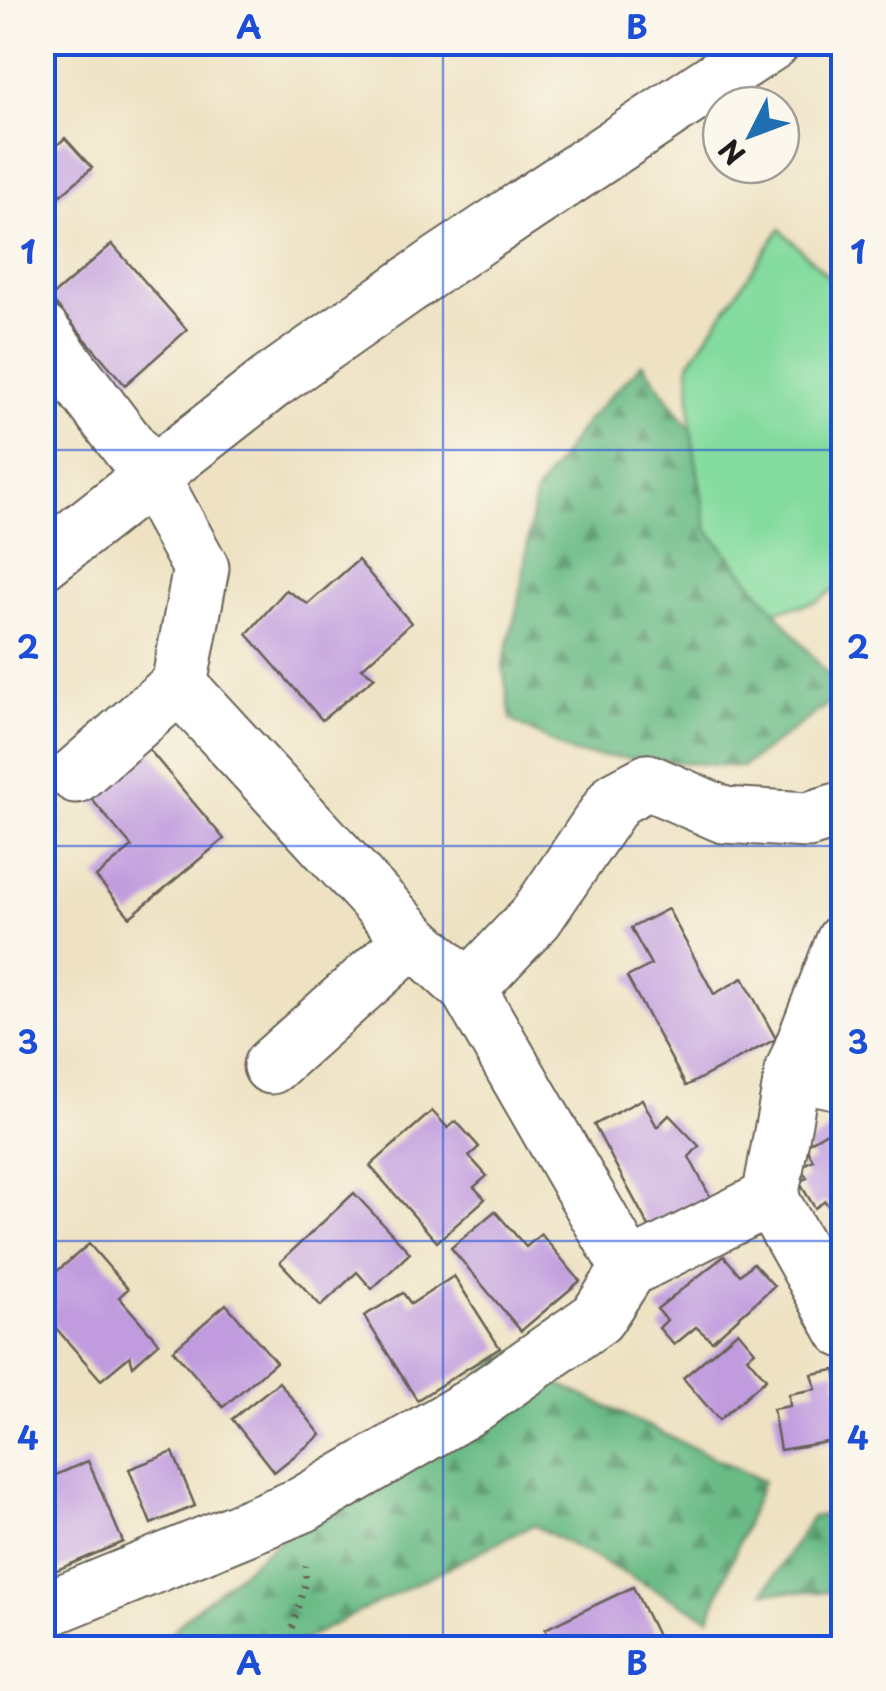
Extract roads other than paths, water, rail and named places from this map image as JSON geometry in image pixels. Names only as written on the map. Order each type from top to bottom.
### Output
[{"type":"street","points":[[42,562],[271,382],[440,263],[772,42]]},
{"type":"street","points":[[42,332],[151,476],[201,568],[179,686],[76,775]]},
{"type":"street","points":[[179,686],[413,940],[468,989],[628,1269]]},
{"type":"street","points":[[468,989],[536,916],[616,799],[648,782],[724,815],[808,820],[844,809]]},
{"type":"street","points":[[272,1066],[413,940]]},
{"type":"street","points":[[42,1611],[302,1504],[472,1406],[597,1318],[628,1269],[770,1198],[818,1077],[844,941]]},
{"type":"street","points":[[770,1198],[844,1330]]}]
